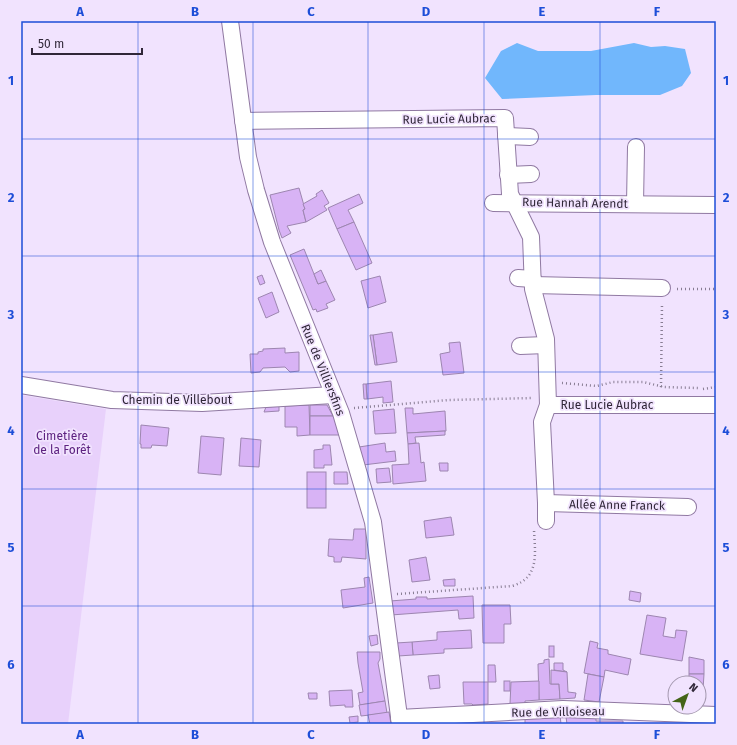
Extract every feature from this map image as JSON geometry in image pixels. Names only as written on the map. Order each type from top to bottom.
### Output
[{"type":"street","name":"Rue de Villiersfins","points":[[230,21],[248,157],[256,190],[272,242],[336,402],[373,522],[400,721]]},
{"type":"street","name":"Rue Lucie Aubrac","points":[[243,121],[428,124],[505,118],[502,143],[510,194],[531,237],[528,281],[533,311],[546,345],[544,377],[548,405],[716,405]]},
{"type":"street","points":[[502,143],[530,137]]},
{"type":"street","name":"Rue Hannah Arendt","points":[[635,204],[636,147]]},
{"type":"street","points":[[508,175],[531,174]]},
{"type":"street","name":"Rue Hannah Arendt","points":[[493,203],[716,205]]},
{"type":"street","points":[[528,281],[662,288]]},
{"type":"street","points":[[520,346],[546,345]]},
{"type":"street","name":"Chemin de Villebout","points":[[21,385],[112,400],[202,403],[336,402]]},
{"type":"street","points":[[543,514],[537,435],[548,405]]},
{"type":"street","name":"Allée Anne Franck","points":[[543,514],[688,507]]},
{"type":"street","name":"Rue de Villoiseau","points":[[400,721],[563,709],[716,715]]},
{"type":"path","points":[[661,387],[662,288],[716,290]]},
{"type":"path","points":[[336,402],[536,398],[536,382],[544,377],[597,386],[613,382],[644,382],[661,387],[701,389],[716,387]]},
{"type":"path","points":[[382,595],[512,586],[520,584],[528,578],[533,568],[543,514]]},
{"type":"green space","name":"Cimetière de la Forêt","points":[[21,395],[106,409],[68,724],[21,724]]},
{"type":"water","points":[[517,43],[538,51],[591,51],[634,43],[651,47],[665,46],[685,49],[691,73],[682,86],[660,95],[596,95],[502,99],[485,78],[501,51]]},
{"type":"building","points":[[299,188],[305,209],[303,210],[306,222],[287,226],[291,233],[282,238],[270,195]]},
{"type":"building","points":[[322,190],[329,203],[324,206],[327,210],[306,222],[303,204],[317,196],[316,194]]},
{"type":"building","points":[[359,194],[363,203],[348,210],[354,222],[337,229],[328,208]]},
{"type":"building","points":[[354,222],[372,263],[356,270],[337,229]]},
{"type":"building","points":[[304,249],[318,284],[326,281],[335,300],[326,304],[328,308],[317,312],[316,309],[313,310],[290,255]]},
{"type":"building","points":[[321,270],[326,281],[318,284],[314,274]]},
{"type":"building","points":[[262,275],[265,283],[260,285],[257,277]]},
{"type":"building","points":[[380,276],[386,302],[368,308],[361,281]]},
{"type":"building","points":[[272,292],[279,312],[266,318],[258,298]]},
{"type":"building","points":[[392,332],[397,362],[377,365],[373,335]]},
{"type":"building","points":[[370,335],[373,335],[377,365],[375,365]]},
{"type":"building","points":[[460,342],[464,373],[443,375],[440,354],[450,352],[449,343]]},
{"type":"building","points":[[285,348],[285,353],[299,352],[299,371],[290,372],[285,367],[263,368],[260,372],[251,373],[250,354],[258,354],[258,352],[263,351],[263,349]]},
{"type":"building","points":[[391,381],[393,402],[383,403],[383,397],[367,399],[366,384]]},
{"type":"building","points":[[363,384],[366,384],[367,399],[364,399]]},
{"type":"building","points":[[309,405],[310,435],[297,436],[297,427],[285,427],[285,406]]},
{"type":"building","points":[[310,405],[327,405],[333,416],[310,416]]},
{"type":"building","points":[[279,406],[279,411],[264,412],[266,407]]},
{"type":"building","points":[[405,408],[413,408],[413,414],[445,411],[446,431],[407,433]]},
{"type":"building","points":[[394,409],[396,433],[375,434],[373,411]]},
{"type":"building","points":[[310,416],[333,416],[338,423],[341,435],[310,435]]},
{"type":"building","points":[[141,425],[169,428],[167,446],[152,445],[151,448],[141,448]]},
{"type":"building","points":[[445,431],[445,435],[415,437],[416,443],[408,444],[407,433]]},
{"type":"building","points":[[201,436],[224,438],[221,475],[198,473]]},
{"type":"building","points":[[241,438],[261,440],[259,467],[239,466]]},
{"type":"building","points":[[385,443],[386,452],[395,451],[396,461],[363,465],[359,447]]},
{"type":"building","points":[[419,443],[421,463],[424,462],[426,481],[393,484],[392,465],[409,464],[408,444]]},
{"type":"building","points":[[323,445],[330,445],[332,465],[324,465],[324,468],[314,468],[314,450],[323,449]]},
{"type":"building","points":[[439,463],[448,463],[448,471],[440,471]]},
{"type":"building","points":[[389,468],[391,482],[377,483],[376,469]]},
{"type":"building","points":[[307,472],[326,472],[326,508],[307,508]]},
{"type":"building","points":[[334,472],[347,472],[348,484],[334,484]]},
{"type":"building","points":[[451,517],[454,535],[426,538],[424,521]]},
{"type":"building","points":[[354,529],[366,529],[366,559],[342,557],[341,562],[334,562],[334,557],[328,556],[329,539],[353,540]]},
{"type":"building","points":[[426,557],[430,580],[412,582],[409,560]]},
{"type":"building","points":[[369,577],[373,603],[343,608],[341,590],[365,587],[364,578]]},
{"type":"building","points":[[455,579],[455,586],[444,586],[443,580]]},
{"type":"building","points":[[630,591],[641,593],[640,602],[629,600]]},
{"type":"building","points":[[473,596],[474,618],[459,619],[458,610],[391,615],[390,601],[416,599],[416,597],[427,597],[427,599]]},
{"type":"building","points":[[482,605],[510,605],[511,624],[504,624],[504,643],[483,643]]},
{"type":"building","points":[[647,615],[666,618],[663,636],[675,638],[676,630],[687,631],[682,661],[640,654]]},
{"type":"building","points":[[471,630],[472,648],[444,649],[444,653],[413,655],[412,642],[437,640],[437,632]]},
{"type":"building","points":[[377,635],[378,644],[371,646],[369,636]]},
{"type":"building","points":[[590,641],[598,643],[597,648],[608,650],[608,654],[631,659],[628,675],[605,670],[604,677],[584,673]]},
{"type":"building","points":[[412,642],[413,655],[398,656],[396,643]]},
{"type":"building","points":[[549,646],[554,646],[554,657],[549,657]]},
{"type":"building","points":[[357,652],[380,652],[380,659],[378,663],[385,701],[360,705],[358,693],[363,692]]},
{"type":"building","points":[[689,657],[704,660],[704,674],[689,674]]},
{"type":"building","points":[[549,659],[550,684],[559,684],[560,699],[539,700],[538,664],[544,663],[544,660]]},
{"type":"building","points":[[554,663],[563,663],[563,670],[567,672],[554,670]]},
{"type":"building","points":[[488,665],[495,665],[496,682],[488,682]]},
{"type":"building","points":[[551,670],[567,672],[568,692],[576,693],[575,698],[560,699],[559,684],[551,684]]},
{"type":"building","points":[[588,674],[604,677],[599,702],[584,700]]},
{"type":"building","points":[[689,674],[704,674],[704,675]]},
{"type":"building","points":[[439,675],[440,688],[430,689],[428,676]]},
{"type":"building","points":[[504,681],[510,681],[510,691],[504,691]]},
{"type":"building","points":[[539,681],[539,700],[525,701],[525,704],[510,704],[511,682]]},
{"type":"building","points":[[463,682],[488,682],[488,704],[464,704]]},
{"type":"building","points":[[352,690],[353,707],[345,707],[345,705],[330,706],[329,691]]},
{"type":"building","points":[[308,693],[317,693],[317,699],[309,699]]},
{"type":"building","points":[[385,701],[387,713],[361,716],[359,705]]},
{"type":"building","points":[[389,712],[391,724],[370,724],[368,715]]},
{"type":"building","points":[[560,715],[561,724],[525,724],[525,717]]},
{"type":"building","points":[[358,716],[358,722],[350,723],[349,717]]},
{"type":"building","points":[[566,717],[596,718],[596,721],[623,721],[623,724],[567,724]]}]
